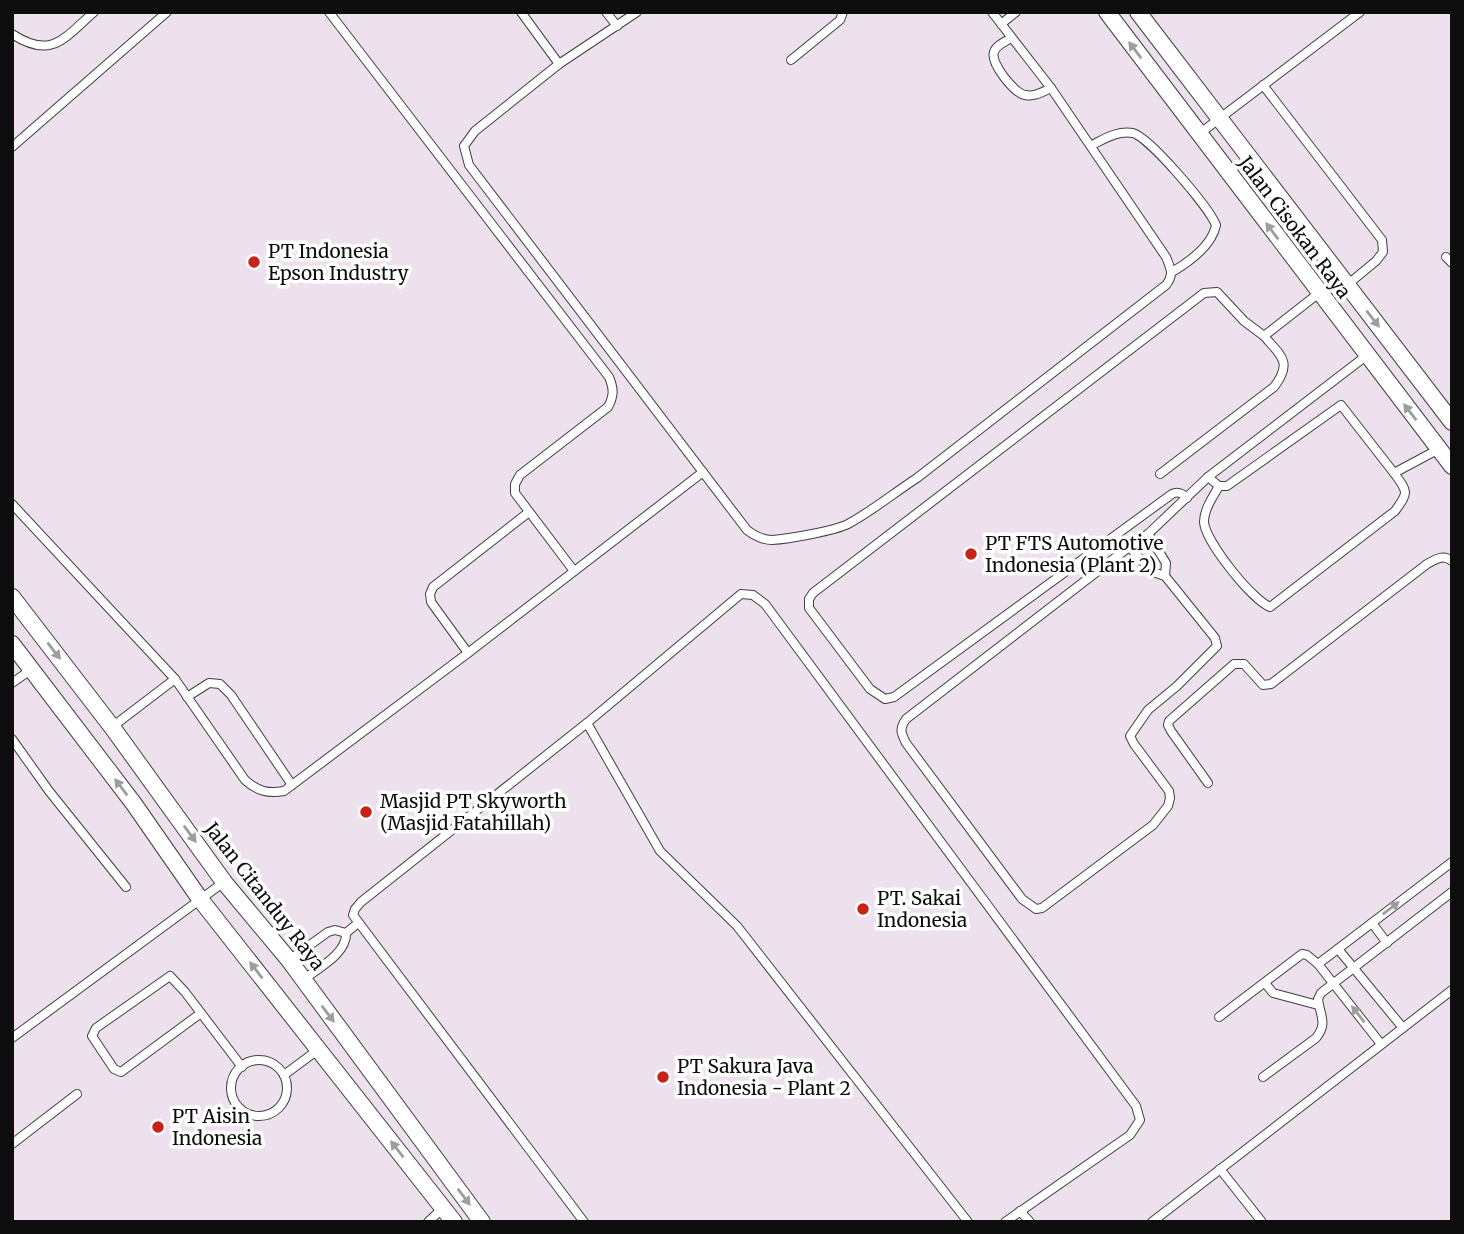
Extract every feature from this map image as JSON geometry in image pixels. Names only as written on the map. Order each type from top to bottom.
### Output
[{"type":"street","name":"Jalan Cisokan Raya","points":[[1107,12],[1452,466]]},
{"type":"street","name":"Jalan Cisokan Raya","points":[[1139,12],[1452,422]]},
{"type":"street","name":"Jalan Citanduy Raya","points":[[12,597],[112,727],[224,882],[289,960],[482,1222]]},
{"type":"street","points":[[12,644],[134,804],[200,899],[454,1222]]},
{"type":"lane","points":[[12,34],[28,45],[47,48],[94,12]]},
{"type":"lane","points":[[12,147],[167,12]]},
{"type":"lane","points":[[329,12],[610,377],[614,388],[608,407],[520,475],[515,484],[515,494],[574,571]]},
{"type":"lane","points":[[521,12],[559,64]]},
{"type":"lane","points":[[606,12],[617,26]]},
{"type":"lane","points":[[637,12],[559,64],[475,131],[464,146],[465,156],[469,165],[747,530],[759,538],[772,540],[846,525],[917,478],[1166,285],[1171,278],[1172,272],[1166,257],[1092,145],[992,12]]},
{"type":"lane","points":[[791,60],[841,20],[843,12]]},
{"type":"lane","points":[[1001,24],[1016,12]]},
{"type":"lane","points":[[1199,134],[1360,12]]},
{"type":"lane","points":[[1011,38],[997,47],[993,54],[993,60],[1009,83],[1019,93],[1027,96],[1035,96],[1051,88]]},
{"type":"lane","points":[[1264,85],[1382,240],[1383,252],[1347,285]]},
{"type":"lane","points":[[1092,145],[1117,133],[1130,132],[1145,138],[1207,208],[1216,225],[1215,231],[1201,250],[1172,272]]},
{"type":"lane","points":[[1160,474],[1275,387],[1283,374],[1283,357],[1217,292],[1204,293],[813,593],[809,599],[809,608],[870,689],[885,699],[894,698],[1172,494],[1176,492],[1186,498]]},
{"type":"lane","points":[[1264,336],[1320,293]]},
{"type":"lane","points":[[1129,547],[1153,572],[1165,576],[1217,642],[1200,665],[1142,716],[1130,736],[1169,791],[1168,806],[1153,825],[1042,908],[1036,909],[1022,899],[914,754],[901,733],[901,726],[906,719],[1129,547],[1148,534],[1208,477],[1366,356]]},
{"type":"lane","points":[[1208,477],[1219,486],[1227,486],[1341,405],[1406,489],[1406,494],[1395,511],[1270,607],[1255,597],[1206,532],[1204,518],[1219,486]]},
{"type":"lane","points":[[1394,474],[1439,449]]},
{"type":"lane","points":[[12,504],[174,679],[253,788],[273,793],[284,791],[703,472]]},
{"type":"lane","points":[[468,653],[431,602],[433,587],[529,512]]},
{"type":"lane","points":[[1148,534],[1166,563],[1165,576]]},
{"type":"lane","points":[[1208,783],[1171,731],[1169,721],[1234,664],[1244,664],[1263,685],[1271,684],[1427,564],[1439,557],[1452,561]]},
{"type":"lane","points":[[584,1222],[353,915],[361,902],[587,723],[741,594],[753,595],[765,604],[1136,1106],[1140,1121],[1130,1135],[1004,1222]]},
{"type":"lane","points":[[12,683],[32,669]]},
{"type":"lane","points":[[112,727],[174,679]]},
{"type":"lane","points":[[187,698],[209,683],[220,684],[231,695],[292,785]]},
{"type":"lane","points":[[587,723],[660,850],[737,926],[968,1222]]},
{"type":"lane","points":[[12,740],[126,887]]},
{"type":"lane","points":[[1318,964],[1452,862]]},
{"type":"lane","points":[[12,1038],[224,882]]},
{"type":"lane","points":[[1263,1077],[1316,1038],[1321,1031],[1324,1026],[1318,999],[1321,993],[1452,892]]},
{"type":"lane","points":[[346,933],[358,923]]},
{"type":"lane","points":[[1372,923],[1387,943]]},
{"type":"lane","points":[[289,960],[328,932],[335,930],[346,933]]},
{"type":"lane","points":[[303,980],[341,950],[346,941],[346,933]]},
{"type":"lane","points":[[1338,950],[1403,1028]]},
{"type":"lane","points":[[1219,1017],[1302,954],[1318,964],[1381,1044]]},
{"type":"lane","points":[[201,1013],[121,1072],[114,1069],[92,1036],[96,1028],[167,976],[173,978],[201,1013],[242,1068]]},
{"type":"lane","points":[[1265,983],[1273,993],[1318,1005]]},
{"type":"lane","points":[[1152,1222],[1452,990]]},
{"type":"lane","points":[[284,1075],[319,1049]]},
{"type":"lane","points":[[260,1060],[274,1064],[284,1075],[287,1086],[285,1098],[279,1108],[269,1115],[257,1117],[244,1112],[234,1101],[231,1085],[235,1073],[242,1068],[246,1063],[260,1060]]},
{"type":"lane","points":[[12,1144],[77,1094]]},
{"type":"lane","points":[[1220,1169],[1262,1222]]},
{"type":"lane","points":[[428,1222],[443,1208]]},
{"type":"lane","points":[[1020,1211],[1030,1222]]},
{"type":"shaded area","points":[[12,12],[1452,12],[1452,1222],[12,1222]]},
{"type":"place","name":"PT Indonesia Epson Industry","points":[[254,262]]},
{"type":"place","name":"PT FTS Automotive Indonesia (Plant 2)","points":[[971,554]]},
{"type":"place","name":"Masjid PT Skyworth (Masjid Fatahillah)","points":[[366,812]]},
{"type":"place","name":"PT. Sakai Indonesia","points":[[863,909]]},
{"type":"place","name":"PT Sakura Java Indonesia - Plant 2","points":[[663,1077]]},
{"type":"place","name":"PT Aisin Indonesia","points":[[158,1127]]}]
